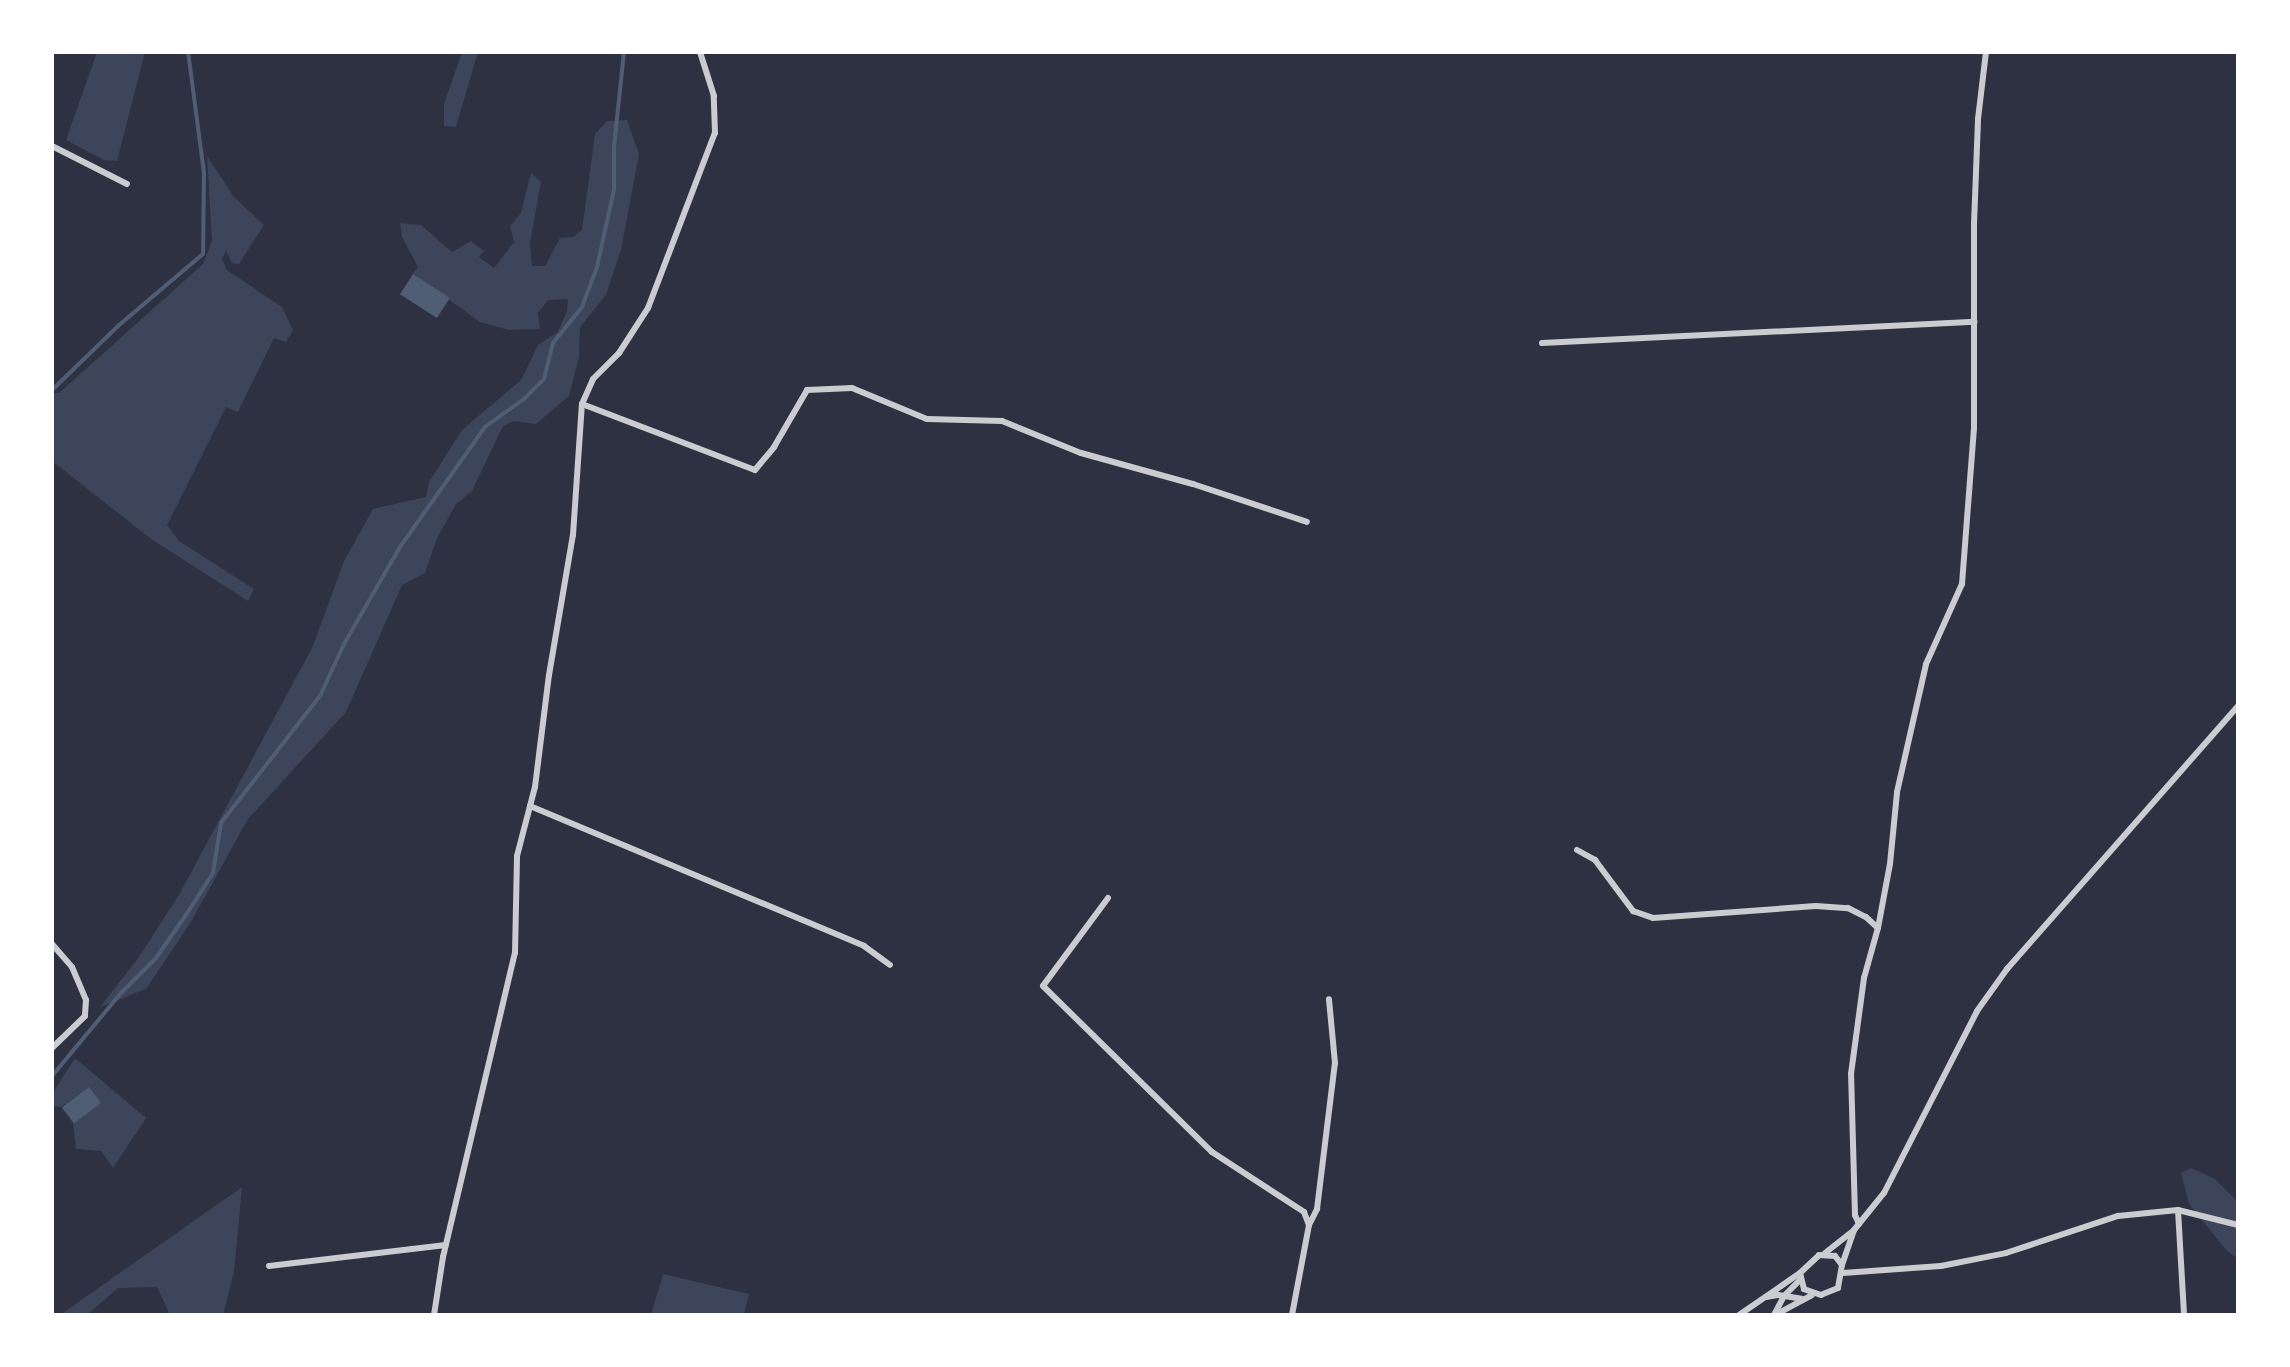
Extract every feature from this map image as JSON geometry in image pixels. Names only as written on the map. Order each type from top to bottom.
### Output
[{"type":"street","points":[[434,1315],[446,1245],[515,953],[517,856],[530,806],[573,535],[582,404],[593,379],[619,353],[648,308],[715,133],[714,96],[700,52]]},
{"type":"street","points":[[1774,1315],[1812,1295],[1833,1292],[1857,1227],[1851,1074],[1864,978],[1878,928],[1890,864],[1897,792],[1926,664],[1962,584],[1974,428],[1978,119],[1986,52]]},
{"type":"street","points":[[52,146],[127,184]]},
{"type":"street","points":[[1542,343],[1974,322]]},
{"type":"street","points":[[582,404],[755,470],[774,447],[807,390],[852,388],[927,419],[1002,421],[1081,453],[1193,484],[1307,522]]},
{"type":"street","points":[[1774,1315],[1784,1296],[1813,1259],[1857,1227],[1884,1193],[1977,1011],[2007,969],[2238,706]]},
{"type":"street","points":[[530,806],[864,946],[890,965]]},
{"type":"street","points":[[1577,850],[1595,860],[1633,911],[1653,918],[1816,906],[1848,908],[1866,917],[1878,928]]},
{"type":"street","points":[[1108,898],[1043,986],[1212,1152],[1304,1212],[1309,1225]]},
{"type":"street","points":[[52,944],[76,974],[86,1000],[85,1016],[52,1048]]},
{"type":"street","points":[[1292,1315],[1309,1225],[1317,1209],[1335,1063],[1329,999]]},
{"type":"street","points":[[1843,1269],[1941,1266],[2006,1253],[2118,1216],[2178,1210],[2238,1225]]},
{"type":"street","points":[[2178,1210],[2184,1315]]},
{"type":"street","points":[[269,1266],[446,1245]]},
{"type":"street","points":[[1825,1253],[1835,1256],[1843,1269]]},
{"type":"street","points":[[1800,1277],[1812,1295]]},
{"type":"street","points":[[1739,1315],[1800,1277]]},
{"type":"street","points":[[1763,1298],[1784,1296],[1802,1299]]},
{"type":"shaded area","points":[[97,52],[145,52],[117,161],[104,160],[66,140]]},
{"type":"shaded area","points":[[462,52],[478,52],[456,127],[444,126],[444,104]]},
{"type":"shaded area","points":[[627,120],[639,154],[621,250],[606,295],[580,327],[579,357],[569,396],[536,424],[514,421],[503,426],[472,491],[456,504],[437,538],[425,573],[402,585],[346,712],[248,819],[191,922],[146,989],[100,1007],[139,957],[180,893],[313,646],[344,561],[373,509],[426,497],[429,482],[462,430],[521,380],[538,345],[558,332],[567,311],[568,299],[548,300],[538,313],[540,329],[509,330],[480,322],[413,274],[418,267],[402,237],[400,223],[421,225],[452,252],[471,241],[484,251],[479,257],[494,268],[514,242],[510,226],[521,213],[531,173],[541,182],[530,243],[532,266],[545,266],[560,238],[573,237],[582,230],[595,134],[607,121]]},
{"type":"shaded area","points":[[207,156],[234,197],[264,225],[239,264],[232,263],[226,251],[222,259],[227,270],[282,307],[293,330],[286,342],[274,338],[238,412],[226,407],[167,525],[179,541],[254,589],[248,601],[151,539],[52,461],[52,393],[59,393],[203,264],[212,241]]},
{"type":"shaded area","points":[[413,274],[450,298],[437,318],[400,294]]},
{"type":"shaded area","points":[[75,1058],[146,1118],[113,1168],[101,1151],[76,1149],[73,1123],[100,1103],[89,1088],[61,1107],[52,1106],[52,1094]]},
{"type":"shaded area","points":[[89,1087],[101,1103],[74,1123],[62,1107]]},
{"type":"shaded area","points":[[2191,1168],[2215,1179],[2238,1202],[2238,1259],[2227,1251],[2189,1204],[2181,1173]]},
{"type":"shaded area","points":[[242,1187],[234,1272],[223,1315],[170,1315],[157,1287],[118,1288],[87,1315],[60,1315]]},
{"type":"shaded area","points":[[663,1274],[749,1294],[744,1315],[651,1315]]},
{"type":"waterway","points":[[52,390],[118,326],[203,254],[204,173],[188,52]]},
{"type":"waterway","points":[[52,1076],[121,993],[156,958],[188,912],[213,873],[221,823],[320,696],[344,644],[400,547],[485,427],[525,398],[544,379],[553,343],[582,307],[597,267],[614,190],[614,147],[624,52]]}]
